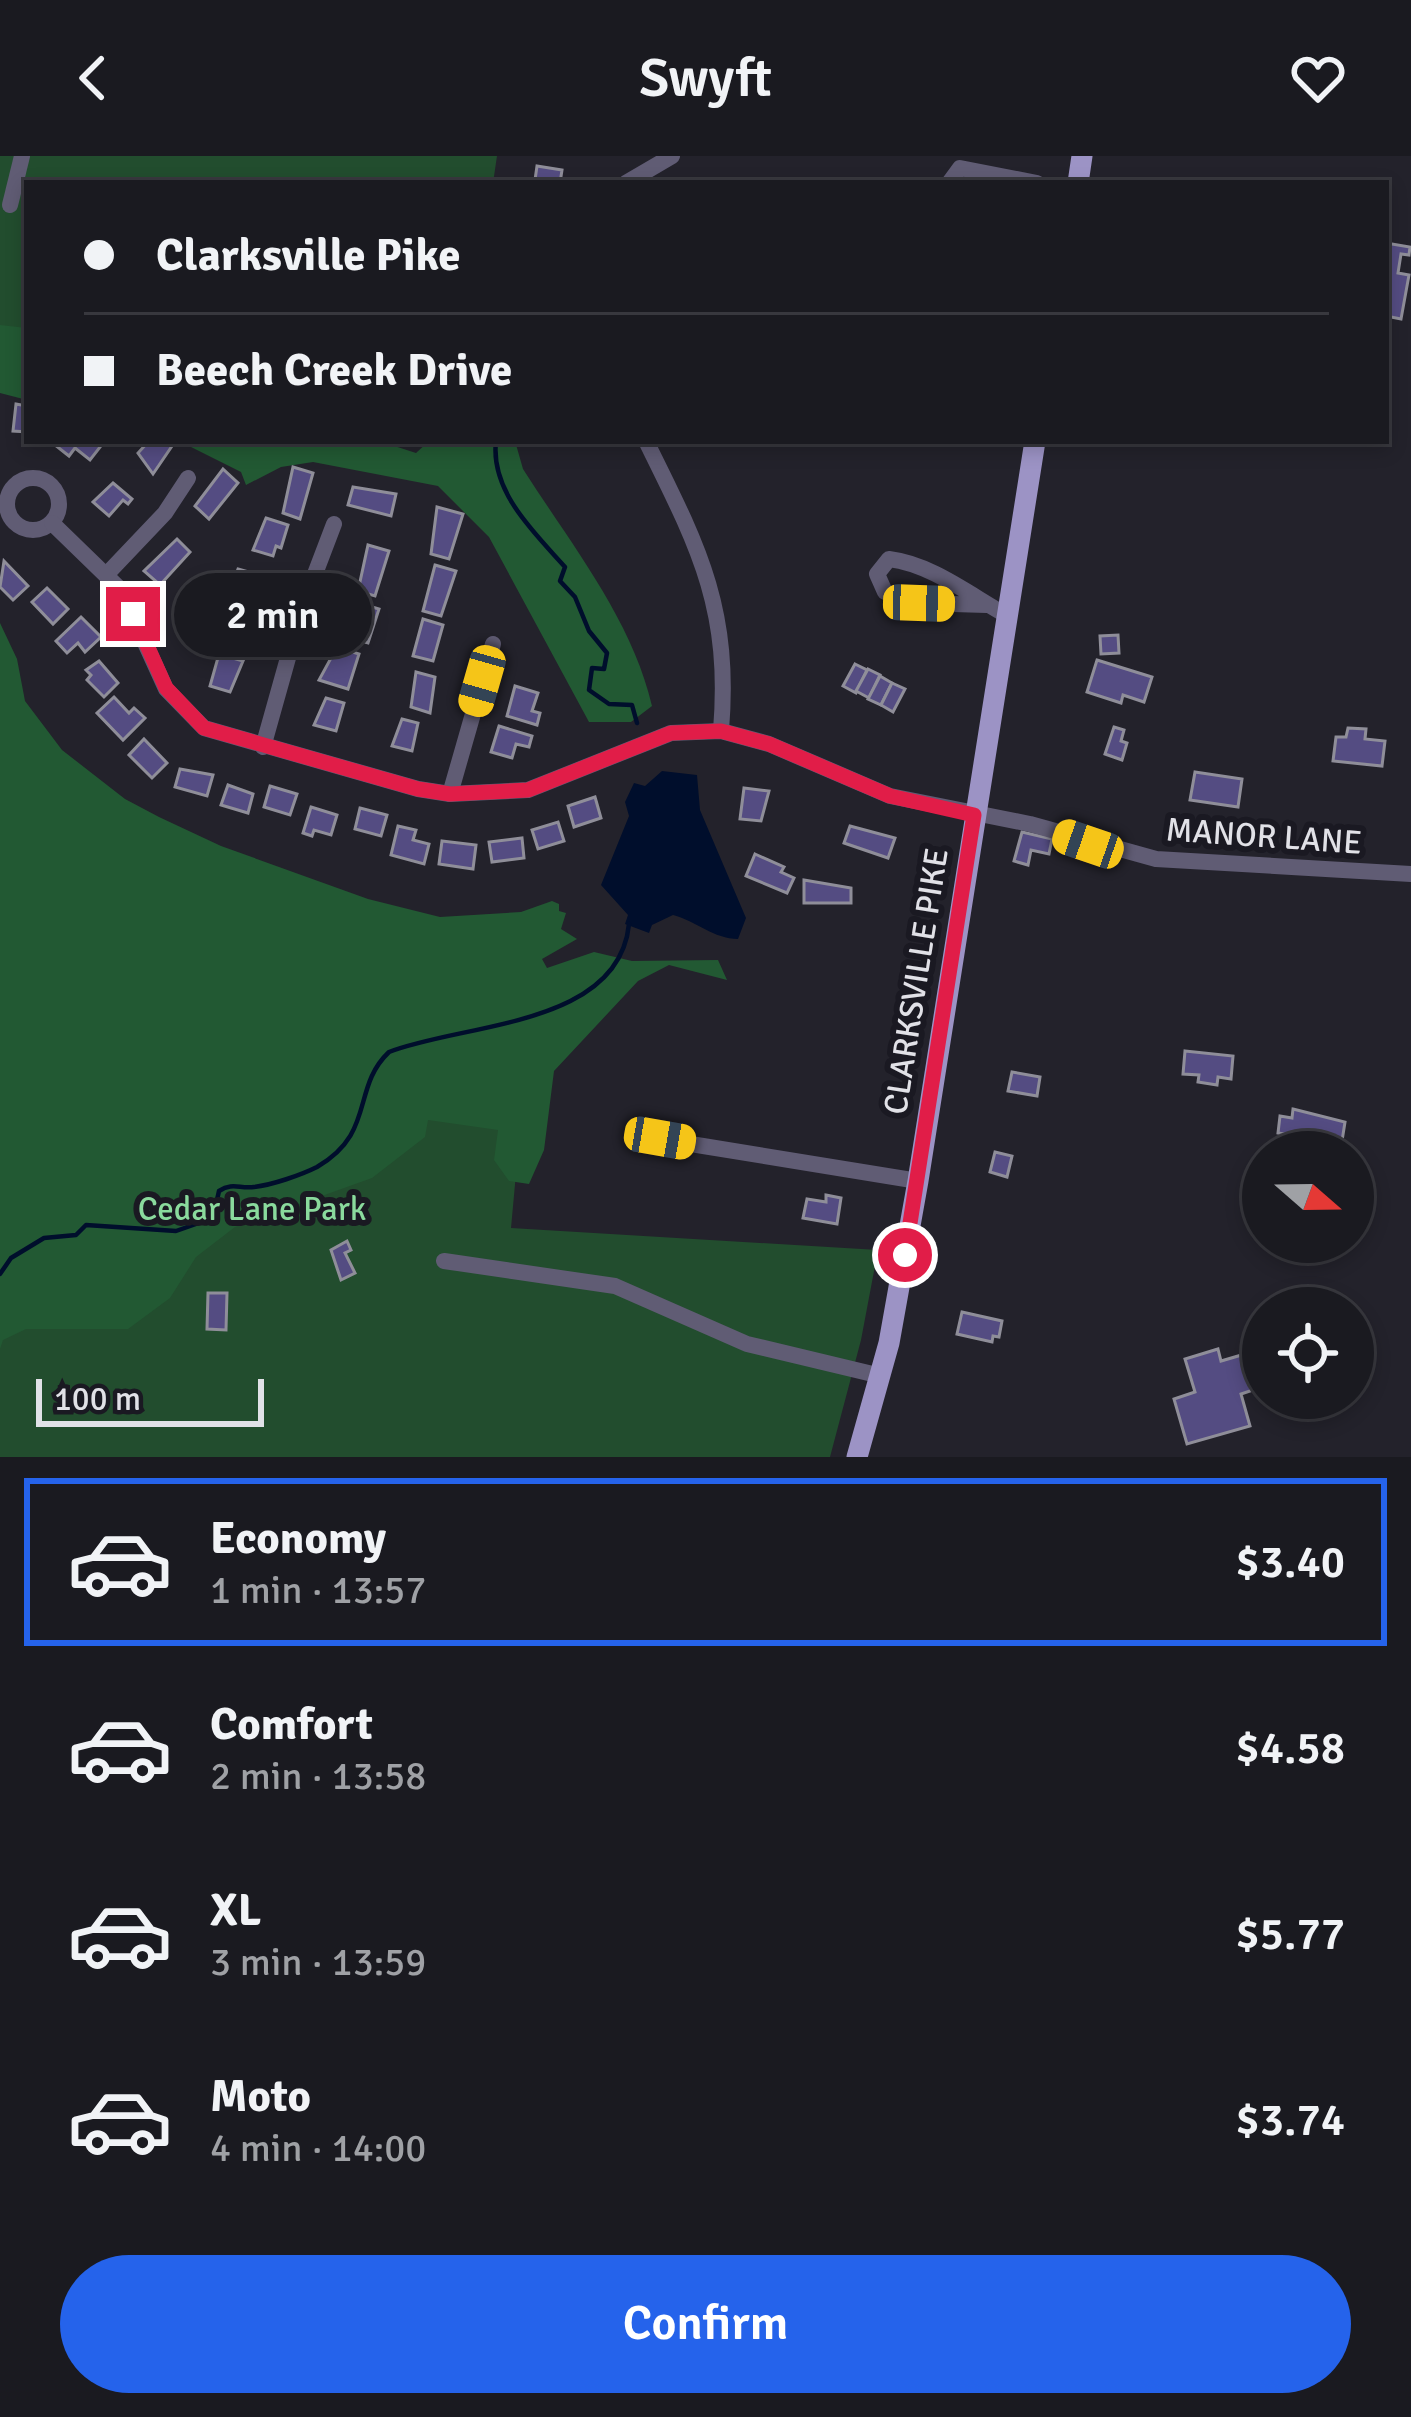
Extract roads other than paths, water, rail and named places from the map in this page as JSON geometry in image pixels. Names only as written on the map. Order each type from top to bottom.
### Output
[{"type":"main road","name":"CLARKSVILLE PIKE","points":[[857,1457],[881,1376],[919,1180],[974,815],[997,610],[1034,444]]},
{"type":"street","points":[[10,205],[22,156]]},
{"type":"street","points":[[639,164],[672,156]]},
{"type":"street","points":[[951,180],[960,169],[1020,180]]},
{"type":"street","points":[[52,523],[121,590],[174,701],[204,728],[450,794],[528,790],[671,733],[721,731],[725,676],[712,590],[688,526],[647,444]]},
{"type":"street","points":[[42,478],[59,498],[52,523],[36,530],[20,526],[9,514],[4,497],[16,483],[42,478]]},
{"type":"street","points":[[107,574],[165,513],[188,478]]},
{"type":"street","points":[[263,747],[302,608],[334,524]]},
{"type":"street","points":[[889,559],[902,561],[997,610],[919,603],[885,592],[877,574],[889,559]]},
{"type":"street","points":[[450,794],[493,644]]},
{"type":"street","name":"MANOR LANE","points":[[721,731],[769,744],[890,796],[1030,824],[1156,860],[1411,874]]},
{"type":"street","points":[[660,1138],[919,1180]]},
{"type":"street","points":[[444,1261],[615,1286],[747,1344],[881,1376]]},
{"type":"water","points":[[662,771],[697,775],[700,810],[746,918],[738,939],[673,915],[652,925],[649,933],[625,924],[628,915],[601,885],[629,816],[625,802],[634,783],[645,786]]},
{"type":"waterway","points":[[496,444],[507,494],[565,567],[560,581],[575,597],[589,631],[607,653],[604,669],[592,668],[589,690],[609,704],[632,705],[637,723]]},
{"type":"waterway","points":[[0,1274],[11,1258],[44,1238],[76,1235],[86,1225],[176,1231],[213,1218],[219,1191],[224,1188],[269,1184],[317,1167],[348,1140],[370,1080],[389,1052],[533,1016],[568,1002],[598,983],[619,958],[629,924]]},
{"type":"park label","name":"Cedar Lane Park","points":[[252,1208]]}]
